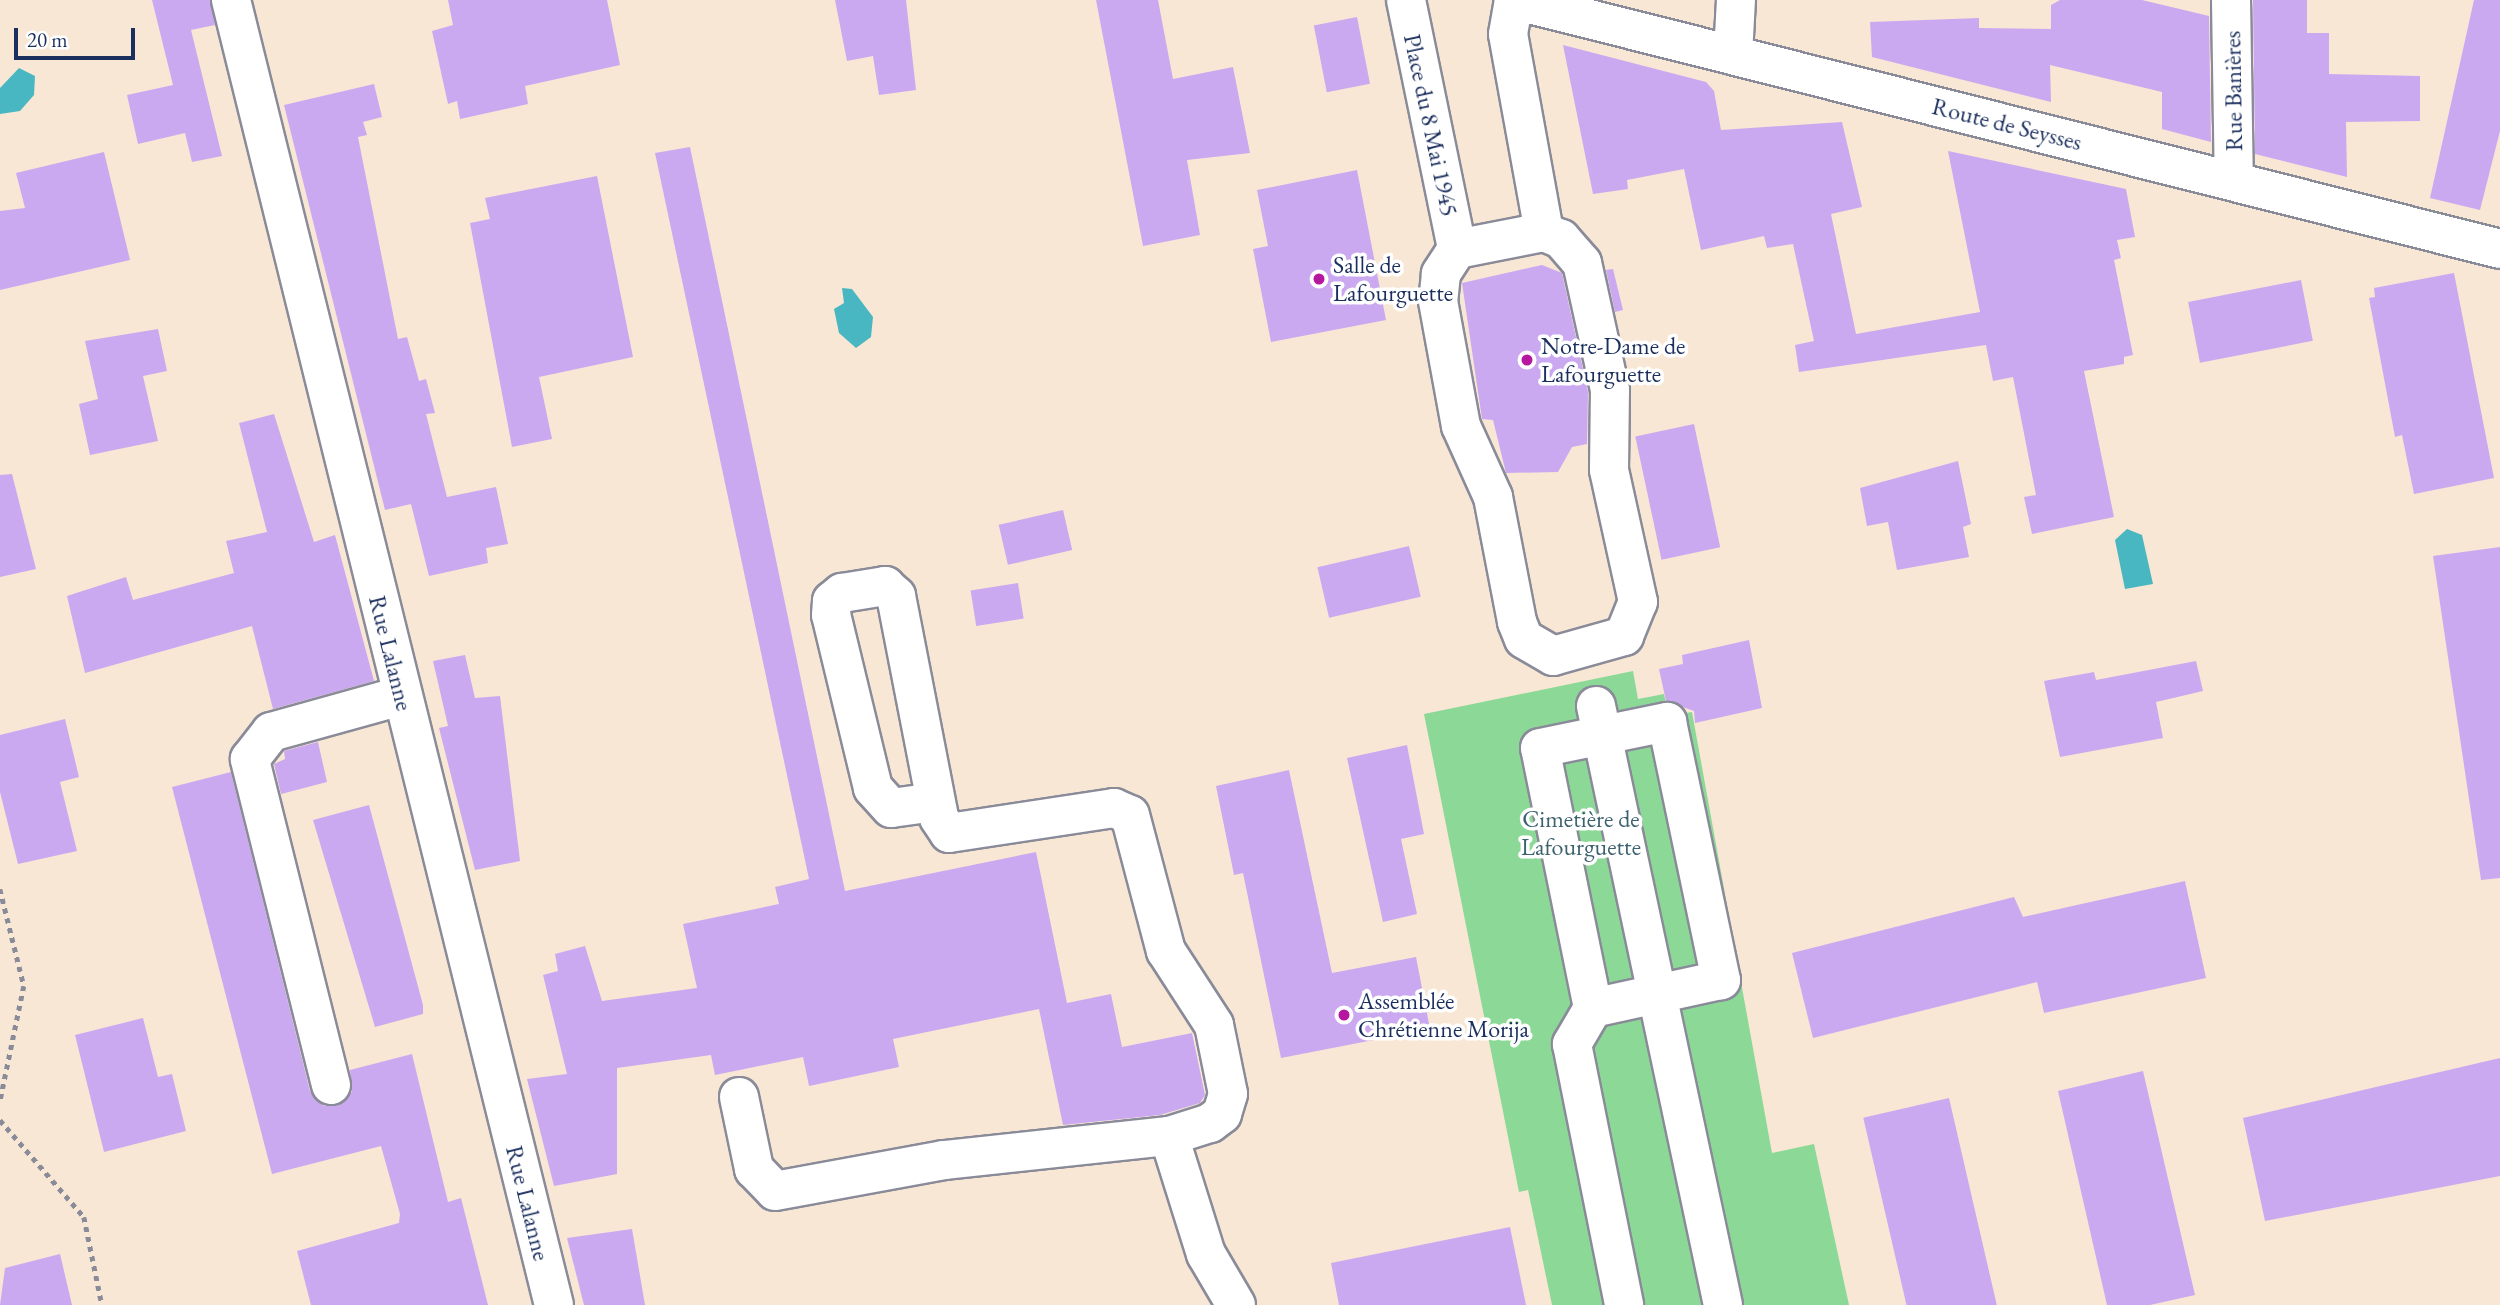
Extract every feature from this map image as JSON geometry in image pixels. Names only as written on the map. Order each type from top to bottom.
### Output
[{"type":"street","name":"Rue Lalanne","points":[[231,0],[401,696],[554,1305]]},
{"type":"street","name":"Place du 8 Mai 1945","points":[[1406,0],[1457,249],[1441,274],[1438,301],[1461,426],[1493,497],[1524,639],[1553,656],[1624,636],[1638,602],[1609,470],[1610,390],[1582,263],[1561,239],[1544,232],[1457,249]]},
{"type":"street","points":[[1514,0],[1508,34],[1544,232]]},
{"type":"street","name":"Route de Seysses","points":[[1514,0],[2500,249]]},
{"type":"street","points":[[1733,55],[1737,0]]},
{"type":"street","name":"Rue Banières","points":[[2231,0],[2234,181]]},
{"type":"street","points":[[738,1097],[754,1170],[775,1191],[944,1160],[1169,1136],[1210,1123],[1222,1114],[1228,1094],[1214,1025],[1166,951],[1130,815],[1114,808],[959,836],[939,818],[936,802],[896,596],[886,586],[842,593],[832,601],[831,615],[873,788],[891,808],[936,802]]},
{"type":"street","points":[[331,1085],[250,759],[271,732],[401,696]]},
{"type":"street","points":[[1599,720],[1723,1305]]},
{"type":"street","points":[[1593,1008],[1721,980],[1667,722],[1599,720],[1540,748],[1593,1008],[1572,1044],[1624,1305]]},
{"type":"street","points":[[1169,1136],[1206,1254],[1236,1305]]},
{"type":"path","points":[[0,889],[24,986],[0,1102]]},
{"type":"path","points":[[0,1120],[84,1217],[102,1305]]},
{"type":"green space","name":"Cimetière de Lafourguette","points":[[1633,671],[1638,699],[1664,694],[1669,716],[1692,712],[1772,1153],[1814,1144],[1849,1305],[1552,1305],[1528,1190],[1519,1192],[1424,714]]},
{"type":"water","points":[[19,68],[35,76],[34,95],[20,111],[0,114],[0,88]]},
{"type":"water","points":[[842,288],[852,289],[873,317],[871,337],[856,348],[839,333],[834,309],[844,303]]},
{"type":"water","points":[[2127,529],[2142,535],[2153,584],[2125,589],[2115,540]]},
{"type":"building","points":[[152,0],[210,0],[215,25],[191,30],[222,156],[192,162],[185,133],[138,144],[127,95],[173,85]]},
{"type":"building","points":[[448,0],[607,0],[620,65],[525,86],[528,104],[460,119],[457,101],[448,104],[432,31],[453,25]]},
{"type":"building","points":[[835,0],[906,0],[916,90],[879,95],[873,56],[847,61]]},
{"type":"building","points":[[1096,0],[1158,0],[1173,79],[1233,67],[1250,153],[1187,160],[1200,235],[1143,246]]},
{"type":"building","points":[[2060,0],[2142,0],[2209,16],[2211,142],[2162,129],[2162,92],[2050,65],[2051,102],[1872,57],[1870,22],[1979,18],[1979,28],[2051,29],[2051,5]]},
{"type":"building","points":[[2253,0],[2307,0],[2307,33],[2329,33],[2329,74],[2420,76],[2420,121],[2346,122],[2347,177],[2255,154]]},
{"type":"building","points":[[2474,0],[2500,0],[2500,131],[2480,210],[2430,198]]},
{"type":"building","points":[[1357,17],[1370,84],[1327,92],[1314,25]]},
{"type":"building","points":[[1563,45],[1706,82],[1714,91],[1721,130],[1842,122],[1862,207],[1831,214],[1856,334],[1980,312],[1948,151],[2126,189],[2135,237],[2117,240],[2121,258],[2114,260],[2133,355],[2124,357],[2124,364],[2084,371],[2114,517],[2032,534],[2024,497],[2036,495],[2013,377],[1993,381],[1986,345],[1799,372],[1795,345],[1814,341],[1793,244],[1767,248],[1764,236],[1701,250],[1684,169],[1627,180],[1628,189],[1593,194]]},
{"type":"building","points":[[374,84],[382,117],[363,122],[367,135],[358,137],[398,339],[407,337],[419,381],[426,379],[435,413],[426,414],[447,497],[496,487],[508,544],[486,548],[488,563],[429,576],[411,504],[385,510],[284,105]]},
{"type":"building","points":[[690,147],[845,891],[1036,852],[1067,1003],[1111,994],[1122,1047],[1192,1033],[1205,1095],[1200,1103],[1160,1115],[1063,1125],[1039,1009],[893,1039],[899,1067],[809,1086],[803,1057],[715,1075],[711,1055],[617,1068],[617,1174],[554,1186],[527,1079],[567,1074],[543,975],[558,971],[555,954],[585,946],[602,1001],[697,988],[683,924],[779,904],[775,887],[809,879],[655,153]]},
{"type":"building","points":[[104,152],[130,260],[0,290],[0,211],[25,208],[16,173]]},
{"type":"building","name":"Salle de Lafourguette","points":[[1357,170],[1386,320],[1271,342],[1253,249],[1268,246],[1257,190]]},
{"type":"building","points":[[597,176],[633,357],[539,377],[552,439],[512,447],[470,223],[490,219],[485,198]]},
{"type":"building","name":"Notre-Dame de Lafourguette","points":[[1542,265],[1562,273],[1588,392],[1587,444],[1572,447],[1558,472],[1506,473],[1493,420],[1482,419],[1462,283]]},
{"type":"building","points":[[1613,269],[1623,310],[1615,312],[1606,270]]},
{"type":"building","points":[[2454,273],[2494,478],[2414,494],[2402,435],[2395,437],[2369,298],[2375,297],[2374,288]]},
{"type":"building","points":[[2301,280],[2313,341],[2200,363],[2188,302]]},
{"type":"building","points":[[158,329],[167,371],[143,376],[158,441],[90,455],[79,404],[98,399],[85,341]]},
{"type":"building","points":[[274,414],[314,542],[335,535],[374,681],[273,709],[252,626],[85,673],[67,596],[126,577],[133,600],[234,573],[226,541],[267,532],[239,423]]},
{"type":"building","points":[[1694,424],[1720,547],[1662,560],[1635,436]]},
{"type":"building","points":[[1958,461],[1971,524],[1963,527],[1969,557],[1897,570],[1888,522],[1867,526],[1860,488]]},
{"type":"building","points":[[12,474],[36,569],[0,577],[0,475]]},
{"type":"building","points":[[1063,510],[1072,550],[1008,565],[999,525]]},
{"type":"building","points":[[1409,546],[1421,597],[1329,618],[1317,567]]},
{"type":"building","points":[[2500,547],[2500,878],[2481,880],[2433,556]]},
{"type":"building","points":[[1018,583],[1024,619],[976,626],[971,591]]},
{"type":"building","points":[[1749,640],[1762,708],[1695,723],[1694,711],[1666,701],[1659,669],[1683,664],[1682,655]]},
{"type":"building","points":[[465,655],[475,698],[500,696],[520,861],[475,870],[439,728],[448,726],[433,661]]},
{"type":"building","points":[[2196,661],[2203,691],[2156,702],[2163,738],[2060,757],[2044,681],[2094,672],[2096,680]]},
{"type":"building","points":[[65,719],[79,777],[60,782],[77,851],[18,864],[0,792],[0,735]]},
{"type":"building","points":[[318,742],[327,782],[281,794],[274,764],[285,759],[284,751]]},
{"type":"building","points":[[1407,745],[1424,834],[1401,839],[1417,914],[1383,922],[1347,758]]},
{"type":"building","points":[[1289,770],[1332,973],[1416,957],[1430,1029],[1281,1058],[1243,873],[1234,875],[1216,786]]},
{"type":"building","points":[[231,772],[310,1091],[324,1106],[337,1106],[352,1092],[350,1070],[412,1054],[448,1202],[461,1198],[488,1305],[311,1305],[297,1251],[399,1223],[400,1214],[381,1146],[272,1174],[172,787]]},
{"type":"building","points":[[369,805],[423,1005],[423,1014],[375,1027],[313,820]]},
{"type":"building","points":[[2185,881],[2206,978],[2044,1013],[2037,982],[1813,1038],[1792,953],[2014,897],[2023,917]]},
{"type":"building","points":[[143,1018],[158,1077],[172,1074],[186,1131],[104,1152],[75,1035]]},
{"type":"building","points":[[2500,1058],[2500,1176],[2265,1221],[2243,1118]]},
{"type":"building","points":[[2143,1071],[2195,1295],[2150,1305],[2107,1305],[2058,1091]]},
{"type":"building","points":[[1949,1098],[1997,1305],[1906,1305],[1863,1118]]},
{"type":"building","points":[[1510,1227],[1526,1305],[1339,1305],[1331,1263]]},
{"type":"building","points":[[632,1229],[645,1305],[584,1305],[567,1238]]},
{"type":"building","points":[[60,1254],[72,1305],[0,1305],[5,1268]]},
{"type":"place","name":"Salle de Lafourguette","points":[[1319,279]]},
{"type":"place","name":"Notre-Dame de Lafourguette","points":[[1527,360]]},
{"type":"place","name":"Assemblée Chrétienne Morija","points":[[1344,1015]]}]
